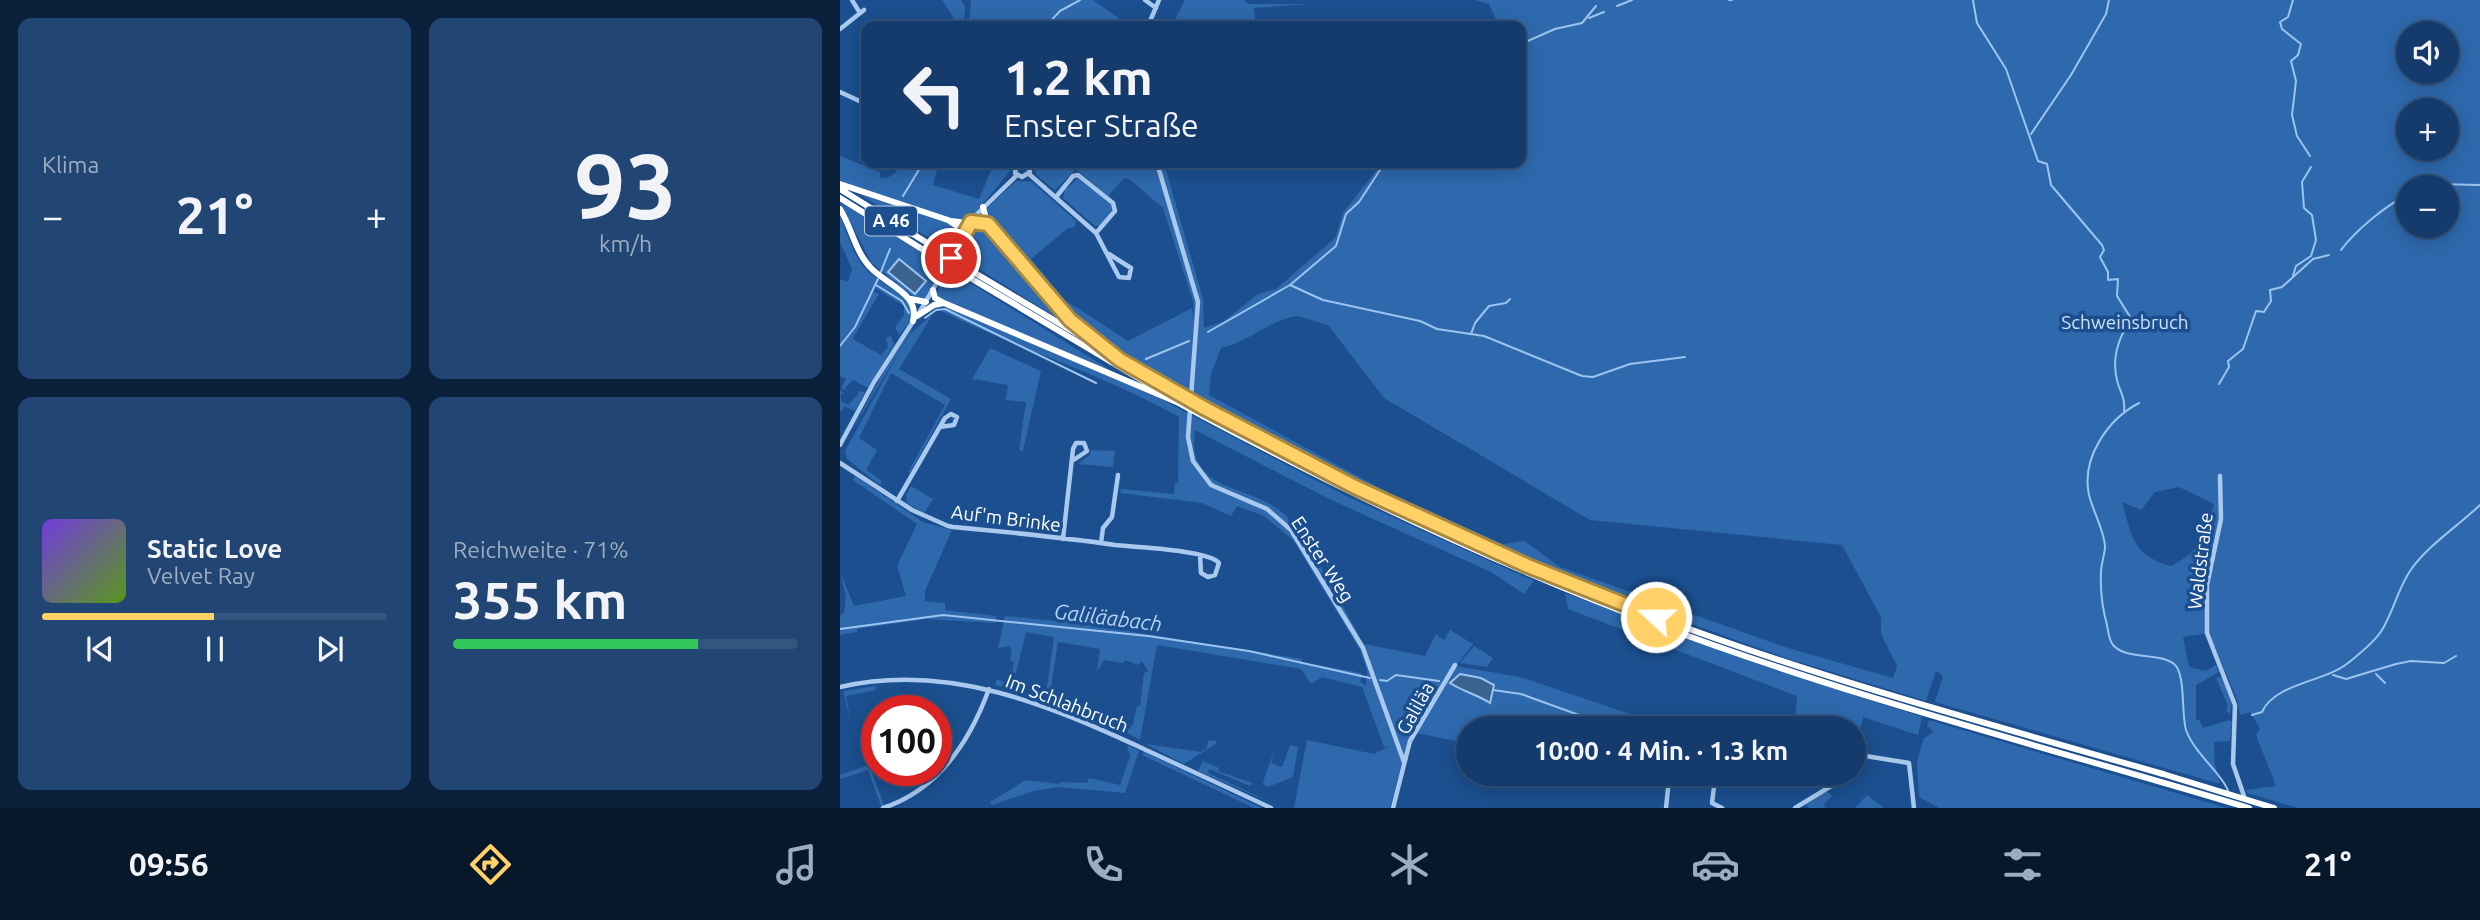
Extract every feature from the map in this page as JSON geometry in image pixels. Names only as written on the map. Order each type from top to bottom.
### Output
[{"type":"highway","points":[[840,186],[948,220],[993,227]]},
{"type":"highway","name":"A 46","points":[[840,186],[940,256]]},
{"type":"highway","name":"A 46","points":[[840,198],[1180,399],[1415,524],[1653,624],[1866,695],[2273,808]]},
{"type":"highway","points":[[984,206],[985,216],[993,227],[1070,320],[1120,360]]},
{"type":"highway","points":[[840,209],[862,257],[876,274],[910,298],[926,302]]},
{"type":"highway","points":[[948,220],[957,226],[962,238]]},
{"type":"highway","name":"A 46","points":[[958,267],[1120,360],[1180,399]]},
{"type":"highway","points":[[933,290],[936,299],[944,303],[1180,399]]},
{"type":"highway","points":[[910,298],[915,309],[915,319]]},
{"type":"highway","points":[[915,319],[934,305],[944,303]]},
{"type":"highway","name":"A 46","points":[[2162,778],[2249,808]]},
{"type":"street","points":[[840,29],[862,12],[852,0]]},
{"type":"street","points":[[1145,0],[1156,8]]},
{"type":"street","points":[[1150,21],[1158,0]]},
{"type":"street","points":[[840,93],[861,102]]},
{"type":"street","points":[[1015,168],[1017,175],[1022,177],[1029,174]]},
{"type":"street","points":[[1029,168],[1029,174],[1096,233],[1119,277],[1129,278],[1131,268],[1109,254]]},
{"type":"street","name":"Enster Weg","points":[[1158,168],[1198,302],[1188,437],[1193,461],[1211,485],[1267,509],[1291,530],[1363,648],[1404,762]]},
{"type":"street","points":[[840,445],[971,222],[1017,175]]},
{"type":"street","points":[[1056,197],[1073,176],[1078,175],[1113,203],[1114,212],[1096,233]]},
{"type":"street","points":[[897,501],[940,427]]},
{"type":"street","points":[[1063,539],[1072,461],[1075,444],[1084,443],[1087,451],[1072,461]]},
{"type":"street","points":[[840,456],[840,463]]},
{"type":"street","name":"Auf'm Brinke","points":[[840,463],[926,518],[953,527],[1200,555]]},
{"type":"street","points":[[1101,543],[1103,528],[1112,517],[1118,475]]},
{"type":"street","name":"Waldstraße","points":[[2220,477],[2221,519],[2207,585],[2207,634],[2235,705],[2233,764],[2249,808]]},
{"type":"street","points":[[1200,555],[1217,561],[1219,569],[1215,575],[1208,577],[1201,573],[1200,555]]},
{"type":"street","name":"Galiläa","points":[[1393,808],[1415,730],[1455,665]]},
{"type":"street","name":"Im Schlahbruch","points":[[840,687],[882,680],[921,680],[989,689],[1086,722],[1271,808]]},
{"type":"street","points":[[883,808],[912,794],[945,767],[970,733],[989,689]]},
{"type":"street","points":[[1866,757],[1909,763],[1914,808]]},
{"type":"street","points":[[1666,808],[1668,786]]},
{"type":"street","points":[[1795,808],[1830,786]]},
{"type":"street","points":[[1714,787],[1712,803],[1722,808]]},
{"type":"green space","points":[[942,0],[961,0],[965,6],[964,21],[956,21]]},
{"type":"green space","points":[[971,0],[1093,0],[1123,21],[969,21]]},
{"type":"green space","points":[[1185,0],[1309,4],[1254,8],[1256,21],[1178,21],[1176,18]]},
{"type":"green space","name":"Schweinsbruch","points":[[1475,0],[2480,0],[2480,808],[2298,808],[2247,793],[2246,790],[2276,786],[2256,735],[2260,729],[2250,712],[2240,715],[2237,699],[2209,633],[2183,637],[2189,667],[2206,671],[2216,665],[2219,672],[2196,685],[2196,720],[2199,720],[2203,728],[2229,720],[2232,722],[2230,741],[2214,742],[2215,765],[2220,784],[1935,702],[1943,676],[1936,671],[1926,701],[1783,657],[1582,584],[1385,498],[1200,401],[1112,349],[1066,311],[988,218],[986,209],[1016,181],[1031,181],[1076,221],[1075,227],[1067,229],[1031,259],[1065,300],[1128,341],[1192,308],[1194,321],[1193,301],[1163,208],[1129,179],[1124,178],[1108,196],[1076,169],[1055,190],[1037,176],[1035,168],[1165,168],[1203,299],[1204,328],[1224,321],[1258,294],[1276,289],[1335,238],[1343,213],[1378,168],[1526,168],[1526,21],[1497,21],[1489,4]],"holes":[[[1298,316],[1328,325],[1384,398],[1590,520],[1842,545],[1881,617],[1881,634],[1897,666],[1893,678],[1788,648],[1560,567],[1525,541],[1503,544],[1387,492],[1209,395],[1211,374],[1221,348],[1241,341],[1278,321]],[[2179,487],[2214,504],[2201,541],[2189,554],[2171,566],[2158,562],[2141,551],[2132,535],[2122,502],[2141,510],[2155,492]]]},
{"type":"green space","points":[[840,156],[861,164],[861,168],[880,172],[880,178],[893,174],[899,168],[939,168],[933,185],[979,199],[992,168],[1011,170],[972,217],[957,220],[840,180]]},
{"type":"green space","points":[[1078,178],[1113,206],[1110,214],[1099,226],[1095,226],[1063,198],[1065,190]]},
{"type":"green space","points":[[859,194],[947,222],[957,229],[959,237],[952,249],[958,253],[972,227],[987,227],[1078,331]]},
{"type":"green space","points":[[840,202],[1120,376],[938,297],[938,288],[945,275],[941,272],[926,298],[915,299],[871,262]]},
{"type":"green space","points":[[840,216],[853,249],[864,267],[912,307],[911,320],[899,335],[895,327],[904,315],[904,306],[874,287],[872,291],[879,294],[850,343],[853,339],[881,355],[888,347],[886,338],[891,336],[894,344],[868,388],[853,380],[845,388],[847,391],[841,388],[846,379],[840,376],[840,279],[848,282],[852,269],[840,242]]},
{"type":"green space","points":[[949,307],[1157,397],[1346,496],[1534,581],[1524,594],[1491,572],[1329,499],[1195,430],[1195,450],[1199,465],[1208,475],[1220,483],[1264,501],[1289,519],[1324,572],[1364,644],[1425,656],[1436,634],[1444,640],[1450,630],[1473,644],[1456,666],[1520,677],[1636,716],[1456,716],[1456,741],[1417,733],[1401,766],[1390,808],[1294,808],[1307,740],[1374,754],[1390,746],[1384,747],[1362,687],[1322,677],[1311,684],[1301,669],[1157,645],[1140,740],[1126,732],[1133,724],[1137,706],[1140,706],[1144,673],[1148,671],[1142,661],[1138,665],[1125,660],[1123,663],[1104,660],[1097,672],[1100,649],[1058,642],[1049,701],[1033,695],[1033,692],[1046,694],[1054,637],[1026,632],[1012,689],[995,685],[997,679],[1010,685],[1014,662],[1010,660],[1012,650],[1009,646],[998,648],[1005,616],[1078,623],[1302,659],[1302,662],[1362,673],[1361,682],[1366,686],[1367,670],[1360,650],[1294,541],[1264,516],[1237,506],[1231,516],[1202,503],[1120,493],[1121,489],[1174,494],[1175,483],[1178,483],[1179,417],[1121,388],[941,311]],"holes":[[[1460,674],[1490,681],[1482,698],[1451,683]]]},
{"type":"green space","points":[[933,314],[899,369],[951,399],[910,473],[908,472],[945,405],[891,373],[859,438],[877,450],[866,470],[882,481],[880,485],[847,459],[845,451],[902,347],[911,333]]},
{"type":"green space","points":[[916,323],[847,439],[890,360]]},
{"type":"green space","points":[[990,348],[1041,371],[1023,451],[1019,450],[1026,402],[1006,400],[1008,385],[972,379]]},
{"type":"green space","points":[[840,390],[845,394],[841,394],[841,401],[848,405],[859,393],[857,391],[865,392],[855,411],[844,406],[842,412],[840,410]]},
{"type":"green space","points":[[1091,450],[1115,451],[1113,467],[1078,464],[1090,455]]},
{"type":"green space","points":[[855,476],[923,522],[952,530],[925,591],[925,601],[945,603],[945,610],[996,616],[996,623],[926,619],[857,629],[857,632],[840,635],[840,615],[844,613],[846,597],[840,572],[854,606],[906,596],[897,566],[917,524],[853,480]]},
{"type":"green space","points":[[911,486],[933,499],[924,513],[907,503],[906,495]]},
{"type":"green space","points":[[1565,593],[1764,666],[1922,717],[1918,735],[1866,716],[1795,716],[1797,696],[1568,609]]},
{"type":"green space","points":[[1474,646],[1493,658],[1487,667],[1460,663]]},
{"type":"green space","points":[[2221,676],[2232,701],[2230,714],[2226,711],[2228,706],[2216,678]]},
{"type":"green space","points":[[875,686],[876,690],[846,696],[851,723],[843,691]]},
{"type":"green space","points":[[1929,720],[2227,808],[1939,808],[1919,797],[1917,761],[1924,738],[1934,732],[1927,726]]},
{"type":"green space","points":[[1215,740],[1217,743],[1184,764],[1146,744],[1201,752],[1207,748],[1208,741]]},
{"type":"green space","points":[[1277,743],[1271,763],[1282,767],[1290,745],[1298,747],[1293,777],[1268,787],[1263,784],[1264,779]]},
{"type":"green space","points":[[1127,745],[1139,751],[1125,793],[1059,787],[1034,791],[992,805],[990,802],[1026,780],[1059,784],[1087,783],[1089,778],[1120,785],[1130,757]]},
{"type":"green space","points":[[1144,752],[1262,808],[1254,808],[1142,755]]},
{"type":"green space","points":[[1203,761],[1219,768],[1218,771],[1252,783],[1250,786],[1209,769],[1208,773],[1283,808],[1198,771]]},
{"type":"green space","points":[[861,768],[861,772],[840,779],[840,775]]},
{"type":"green space","points":[[874,786],[877,786],[884,805],[881,806]]},
{"type":"green space","points":[[1826,791],[1832,796],[1823,805],[1826,808],[1809,808],[1805,804]]},
{"type":"green space","points":[[1867,795],[1884,808],[1855,808]]},
{"type":"shaded area","points":[[899,259],[926,281],[915,294],[888,272]]},
{"type":"shaded area","points":[[1460,674],[1481,678],[1494,685],[1490,703],[1450,683]]},
{"type":"waterway","points":[[1051,21],[1060,11],[1080,0]]},
{"type":"waterway","points":[[1617,6],[1632,0]]},
{"type":"waterway","points":[[1973,0],[1977,23],[2006,69],[2038,161],[2047,164],[2051,185],[2102,245],[2104,250],[2100,257],[2108,272],[2108,280],[2118,279],[2117,296],[2132,320],[2122,334],[2115,359],[2124,411]]},
{"type":"waterway","points":[[2031,134],[2071,75],[2106,14],[2109,0]]},
{"type":"waterway","points":[[2293,0],[2288,17],[2280,22],[2282,29],[2301,44],[2298,55],[2291,61],[2296,81],[2292,115],[2297,136],[2310,156]]},
{"type":"waterway","points":[[1526,42],[1555,29],[1582,23],[1596,6]]},
{"type":"waterway","points":[[1589,18],[1604,12]]},
{"type":"waterway","points":[[2293,276],[2296,266],[2311,256],[2316,240],[2312,215],[2304,208],[2302,182],[2311,167]]},
{"type":"waterway","points":[[903,196],[920,168]]},
{"type":"waterway","points":[[1208,332],[1290,285],[1336,246],[1346,214],[1359,202],[1381,168]]},
{"type":"waterway","points":[[2459,185],[2480,185]]},
{"type":"waterway","points":[[2341,250],[2372,219],[2396,202]]},
{"type":"waterway","points":[[880,274],[890,249]]},
{"type":"waterway","points":[[2219,384],[2229,367],[2228,361],[2243,349],[2256,311],[2264,312],[2271,301],[2270,290],[2282,287],[2313,259],[2329,255]]},
{"type":"waterway","points":[[840,346],[855,327],[878,279]]},
{"type":"waterway","points":[[876,285],[902,301],[909,313]]},
{"type":"waterway","points":[[1290,285],[1323,300],[1420,321],[1437,329],[1484,336],[1582,376],[1593,377],[1630,364],[1685,357]]},
{"type":"waterway","points":[[1471,334],[1475,323],[1489,306],[1506,303],[1510,299]]},
{"type":"waterway","points":[[925,318],[936,310],[945,309],[1096,383]]},
{"type":"waterway","points":[[1146,359],[1189,341]]},
{"type":"waterway","points":[[2139,403],[2107,429],[2089,467],[2089,495],[2105,546],[2101,586],[2109,635],[2113,645],[2119,650],[2167,660],[2178,669],[2186,730],[2195,747],[2221,778],[2228,791]]},
{"type":"waterway","points":[[2252,715],[2262,712],[2268,702],[2278,695],[2327,675],[2366,648],[2382,630],[2406,578],[2417,562],[2480,505]]},
{"type":"waterway","name":"Galiläabach","points":[[840,629],[943,615],[1148,636],[1249,651],[1370,678]]},
{"type":"waterway","points":[[2333,675],[2346,679],[2396,664],[2411,661],[2444,663],[2456,656]]},
{"type":"waterway","points":[[2376,674],[2385,683]]},
{"type":"waterway","name":"Galiläabach","points":[[1380,680],[1387,681],[1396,675],[1439,681]]},
{"type":"waterway","name":"Galiläabach","points":[[1493,690],[1521,694],[1584,716]]},
{"type":"route","points":[[951,258],[971,222],[988,224],[1070,320],[1120,360],[1204,408],[1355,487],[1528,566],[1656,617]]}]
